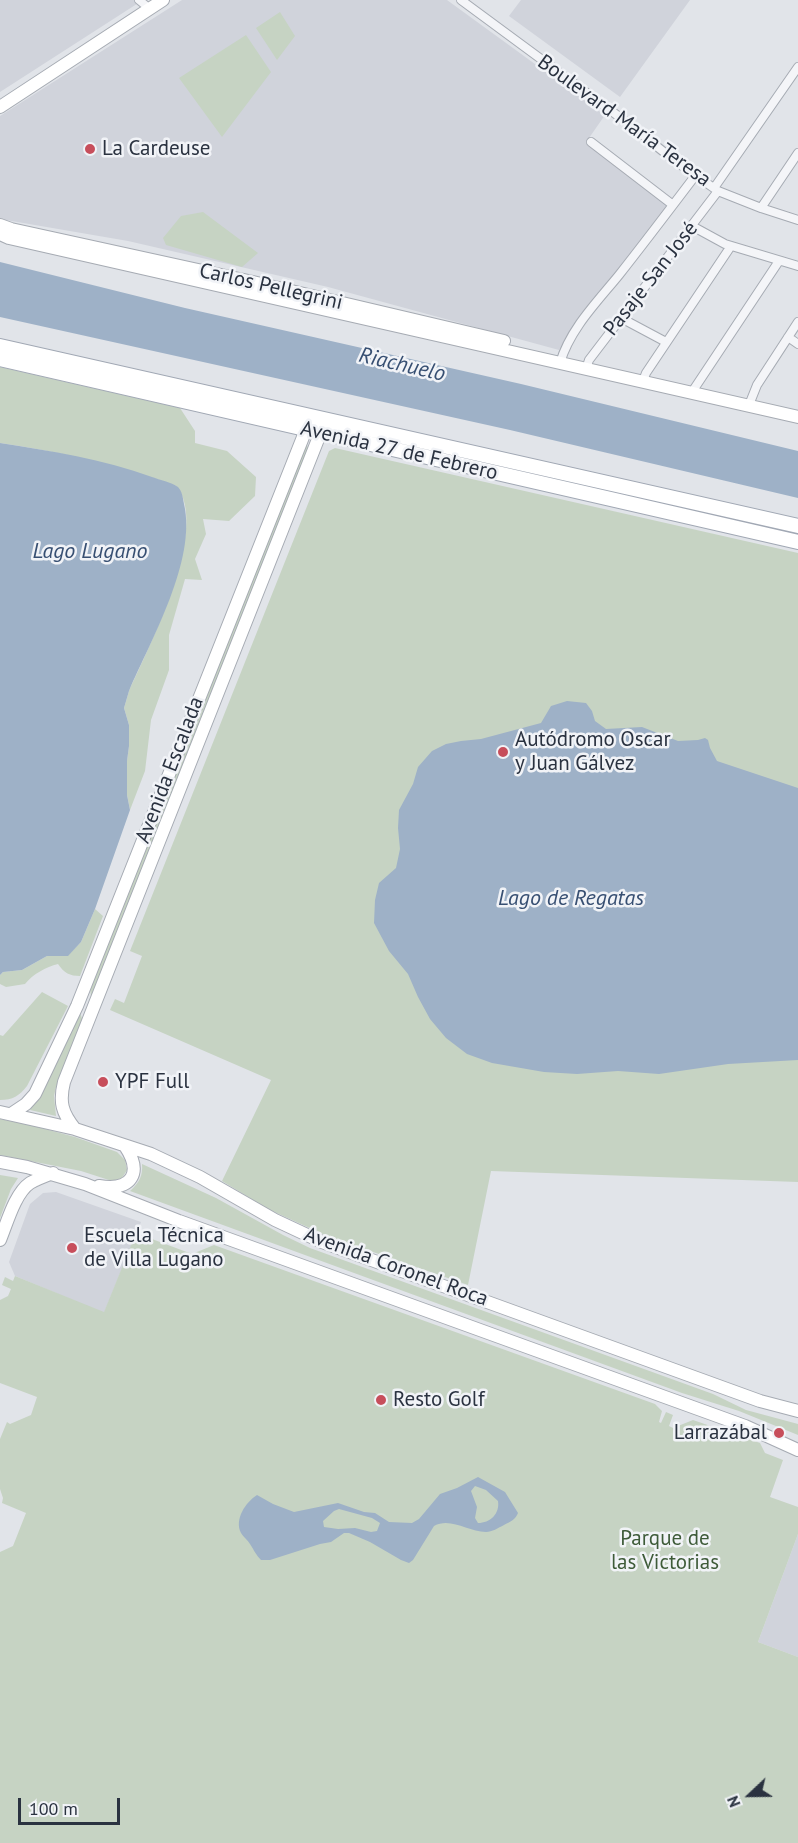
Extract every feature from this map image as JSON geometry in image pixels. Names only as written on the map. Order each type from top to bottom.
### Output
[{"type":"main road","points":[[0,107],[163,0]]},
{"type":"main road","name":"Carlos Pellegrini","points":[[0,225],[515,344],[530,349],[539,358]]},
{"type":"main road","name":"Carlos Pellegrini","points":[[0,234],[798,417]]},
{"type":"main road","name":"Avenida 27 de Febrero","points":[[0,346],[798,526]]},
{"type":"main road","name":"Avenida 27 de Febrero","points":[[0,360],[798,542]]},
{"type":"main road","name":"Avenida Escalada","points":[[5,1113],[26,1104],[35,1094],[77,1006],[311,415]]},
{"type":"main road","name":"Avenida Escalada","points":[[75,1129],[64,1114],[61,1105],[62,1093],[326,419]]},
{"type":"main road","points":[[77,1006],[92,1012]]},
{"type":"main road","name":"Avenida Coronel Roca","points":[[5,1113],[75,1129],[150,1154],[180,1167],[275,1220],[322,1242],[760,1401],[798,1411]]},
{"type":"main road","points":[[84,1184],[109,1188],[129,1182],[135,1170],[132,1158],[125,1146]]},
{"type":"main road","name":"Avenida Coronel Roca","points":[[0,1162],[52,1173],[84,1184],[179,1221],[745,1426],[798,1450]]},
{"type":"main road","points":[[0,1240],[17,1199],[26,1187],[35,1180],[52,1173]]},
{"type":"street","points":[[139,0],[150,9]]},
{"type":"street","name":"Boulevard María Teresa","points":[[461,0],[629,124],[695,176],[716,189],[761,208],[798,220]]},
{"type":"street","name":"Pasaje San José","points":[[586,369],[589,360],[692,226],[798,67]]},
{"type":"street","points":[[591,142],[674,205]]},
{"type":"street","points":[[761,208],[798,153]]},
{"type":"street","points":[[560,363],[566,344],[695,176]]},
{"type":"street","points":[[692,226],[731,246],[798,266]]},
{"type":"street","points":[[643,381],[666,342],[731,246]]},
{"type":"street","points":[[692,392],[779,261]]},
{"type":"street","points":[[621,318],[666,342]]},
{"type":"street","points":[[749,405],[757,385],[798,322]]},
{"type":"street","points":[[788,337],[798,344]]},
{"type":"shaded area","points":[[0,0],[143,0],[0,92]]},
{"type":"shaded area","points":[[182,0],[447,0],[605,115],[589,138],[673,202],[559,350],[328,287],[128,241],[0,219],[0,116]]},
{"type":"shaded area","points":[[521,0],[690,0],[620,97],[509,16]]},
{"type":"shaded area","name":"Escuela Técnica de Villa Lugano","points":[[56,1192],[141,1222],[104,1313],[15,1276],[9,1262],[30,1204],[43,1193]]},
{"type":"shaded area","points":[[798,1534],[798,1657],[758,1642]]},
{"type":"green space","points":[[280,12],[295,36],[277,60],[256,28]]},
{"type":"green space","points":[[246,35],[271,72],[222,137],[179,78]]},
{"type":"green space","points":[[203,212],[258,253],[242,267],[166,245],[163,238],[181,216]]},
{"type":"green space","points":[[0,367],[180,408],[195,431],[195,443],[227,451],[256,477],[255,496],[229,521],[203,519],[206,534],[195,559],[202,580],[185,579],[169,635],[169,670],[151,720],[145,771],[130,810],[127,795],[129,725],[124,708],[173,587],[182,557],[186,529],[185,504],[176,486],[155,478],[89,460],[0,443]]},
{"type":"green space","points":[[307,444],[308,449],[93,997],[91,997],[90,988]]},
{"type":"green space","name":"Autódromo Oscar y Juan Gálvez","points":[[335,448],[798,553],[798,1182],[491,1171],[468,1285],[327,1236],[268,1209],[222,1181],[271,1080],[110,1010],[115,999],[124,1003],[142,956],[130,951],[329,451]]},
{"type":"green space","points":[[95,909],[103,916],[80,976],[68,973],[58,964],[40,971],[25,984],[6,987],[0,984],[0,975],[3,972],[22,970],[47,956],[68,955],[81,942]]},
{"type":"green space","points":[[42,992],[68,1006],[27,1086],[15,1097],[0,1100],[0,1035],[3,1036]]},
{"type":"green space","points":[[80,1013],[83,1021],[56,1087],[54,1096],[56,1116],[30,1110],[41,1093]]},
{"type":"green space","points":[[0,1119],[75,1137],[117,1152],[125,1160],[127,1170],[122,1178],[112,1181],[81,1171],[0,1155]]},
{"type":"green space","points":[[142,1164],[216,1198],[310,1248],[713,1394],[746,1410],[798,1424],[798,1435],[739,1411],[682,1393],[130,1191],[140,1179]]},
{"type":"green space","points":[[0,1175],[18,1178],[11,1189],[0,1218]]},
{"type":"green space","name":"Parque de las Victorias","points":[[136,1233],[192,1254],[214,1245],[655,1404],[662,1411],[659,1422],[661,1423],[666,1412],[673,1415],[669,1426],[673,1428],[693,1420],[760,1443],[765,1453],[783,1460],[770,1497],[798,1507],[798,1534],[758,1642],[798,1657],[798,1843],[0,1843],[0,1552],[13,1546],[26,1513],[2,1503],[0,1439],[7,1422],[10,1424],[31,1415],[37,1397],[0,1383],[0,1300],[8,1296],[11,1289],[2,1285],[5,1277],[13,1281],[15,1276],[104,1312]]},
{"type":"water","name":"Riachuelo","points":[[0,262],[185,308],[521,384],[798,451],[798,498],[510,430],[0,317]]},
{"type":"water","name":"Lago Lugano","points":[[0,443],[96,460],[172,484],[178,487],[181,493],[186,526],[184,550],[170,599],[129,691],[124,708],[129,725],[127,795],[130,810],[95,909],[81,942],[68,956],[47,956],[22,970],[3,972],[0,975]]},
{"type":"water","name":"Lago de Regatas","points":[[567,701],[586,703],[595,721],[606,729],[642,727],[678,741],[705,738],[717,761],[798,788],[798,1060],[728,1064],[659,1074],[618,1071],[577,1074],[544,1072],[492,1063],[467,1054],[446,1038],[430,1019],[408,974],[389,951],[374,923],[375,900],[379,883],[396,868],[400,849],[399,810],[413,784],[418,767],[432,751],[446,744],[481,739],[541,723],[551,706]]},
{"type":"water","points":[[478,1477],[505,1492],[518,1513],[511,1521],[488,1532],[447,1523],[434,1526],[409,1563],[349,1533],[344,1533],[331,1542],[270,1560],[261,1560],[239,1528],[242,1511],[257,1495],[294,1512],[338,1503],[364,1512],[375,1513],[389,1522],[412,1523],[419,1519],[440,1494]],"holes":[[[475,1486],[486,1490],[498,1501],[496,1514],[482,1523],[478,1523],[475,1518],[477,1507],[471,1491]],[[339,1509],[372,1518],[380,1523],[377,1531],[324,1527],[323,1521]]]},
{"type":"place","name":"La Cardeuse","points":[[90,149]]},
{"type":"place","name":"Autódromo Oscar y Juan Gálvez","points":[[503,752]]},
{"type":"place","name":"YPF Full","points":[[103,1082]]},
{"type":"place","name":"Escuela Técnica de Villa Lugano","points":[[72,1248]]},
{"type":"place","name":"Resto Golf","points":[[381,1400]]},
{"type":"place","name":"Larrazábal","points":[[779,1433]]}]
